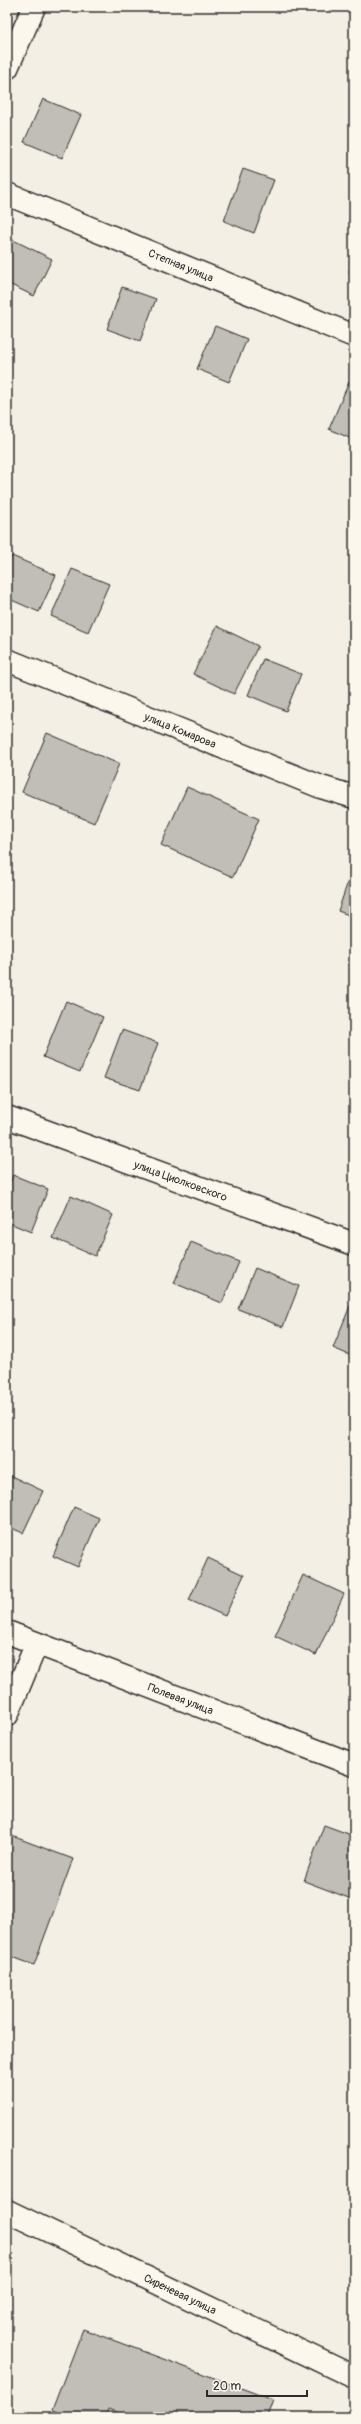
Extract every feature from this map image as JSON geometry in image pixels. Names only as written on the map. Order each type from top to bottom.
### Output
[{"type":"street","points":[[7,68],[34,7]]},
{"type":"street","name":"Степная улица","points":[[7,194],[354,336]]},
{"type":"street","name":"улица Комарова","points":[[7,660],[320,787],[354,797]]},
{"type":"street","name":"улица Циолковского","points":[[7,1116],[354,1244]]},
{"type":"street","name":"Полевая улица","points":[[7,1632],[36,1645],[354,1765]]},
{"type":"street","points":[[7,1715],[36,1645]]},
{"type":"street","name":"Сиреневая улица","points":[[7,2211],[354,2377]]},
{"type":"building","points":[[43,99],[81,115],[62,158],[24,142]]},
{"type":"building","points":[[243,169],[274,180],[254,233],[224,221]]},
{"type":"building","points":[[7,237],[52,259],[34,296],[7,283]]},
{"type":"building","points":[[354,260],[354,274],[349,272]]},
{"type":"building","points":[[122,287],[156,299],[140,341],[107,329]]},
{"type":"building","points":[[215,326],[247,339],[229,382],[197,369]]},
{"type":"building","points":[[349,382],[354,384],[354,440],[329,429]]},
{"type":"building","points":[[12,556],[56,575],[39,612],[7,598],[7,568]]},
{"type":"building","points":[[72,569],[109,584],[88,632],[51,616]]},
{"type":"building","points":[[217,626],[258,646],[234,694],[193,674]]},
{"type":"building","points":[[263,659],[301,674],[286,711],[248,695]]},
{"type":"building","points":[[47,733],[119,764],[94,823],[22,792]]},
{"type":"building","points":[[187,787],[259,819],[233,877],[161,845]]},
{"type":"building","points":[[354,864],[354,917],[338,911]]},
{"type":"building","points":[[66,1001],[103,1017],[80,1072],[43,1057]]},
{"type":"building","points":[[122,1030],[158,1043],[140,1090],[104,1078]]},
{"type":"building","points":[[13,1175],[48,1189],[31,1232],[7,1222],[7,1190]]},
{"type":"building","points":[[71,1196],[113,1215],[95,1256],[53,1238]]},
{"type":"building","points":[[191,1242],[239,1262],[222,1303],[174,1283]]},
{"type":"building","points":[[255,1268],[299,1286],[283,1327],[238,1309]]},
{"type":"building","points":[[350,1306],[354,1308],[354,1357],[333,1348]]},
{"type":"building","points":[[7,1474],[43,1491],[23,1533],[7,1526]]},
{"type":"building","points":[[74,1507],[99,1518],[78,1567],[53,1556]]},
{"type":"building","points":[[208,1558],[244,1575],[225,1616],[189,1600]]},
{"type":"building","points":[[303,1575],[344,1594],[316,1655],[275,1636]]},
{"type":"building","points":[[324,1825],[354,1836],[354,1900],[304,1881]]},
{"type":"building","points":[[12,1836],[73,1859],[34,1965],[7,1955],[7,1850]]},
{"type":"building","points":[[83,2329],[273,2400],[267,2417],[129,2417],[108,2409],[105,2417],[72,2417],[52,2410]]}]
